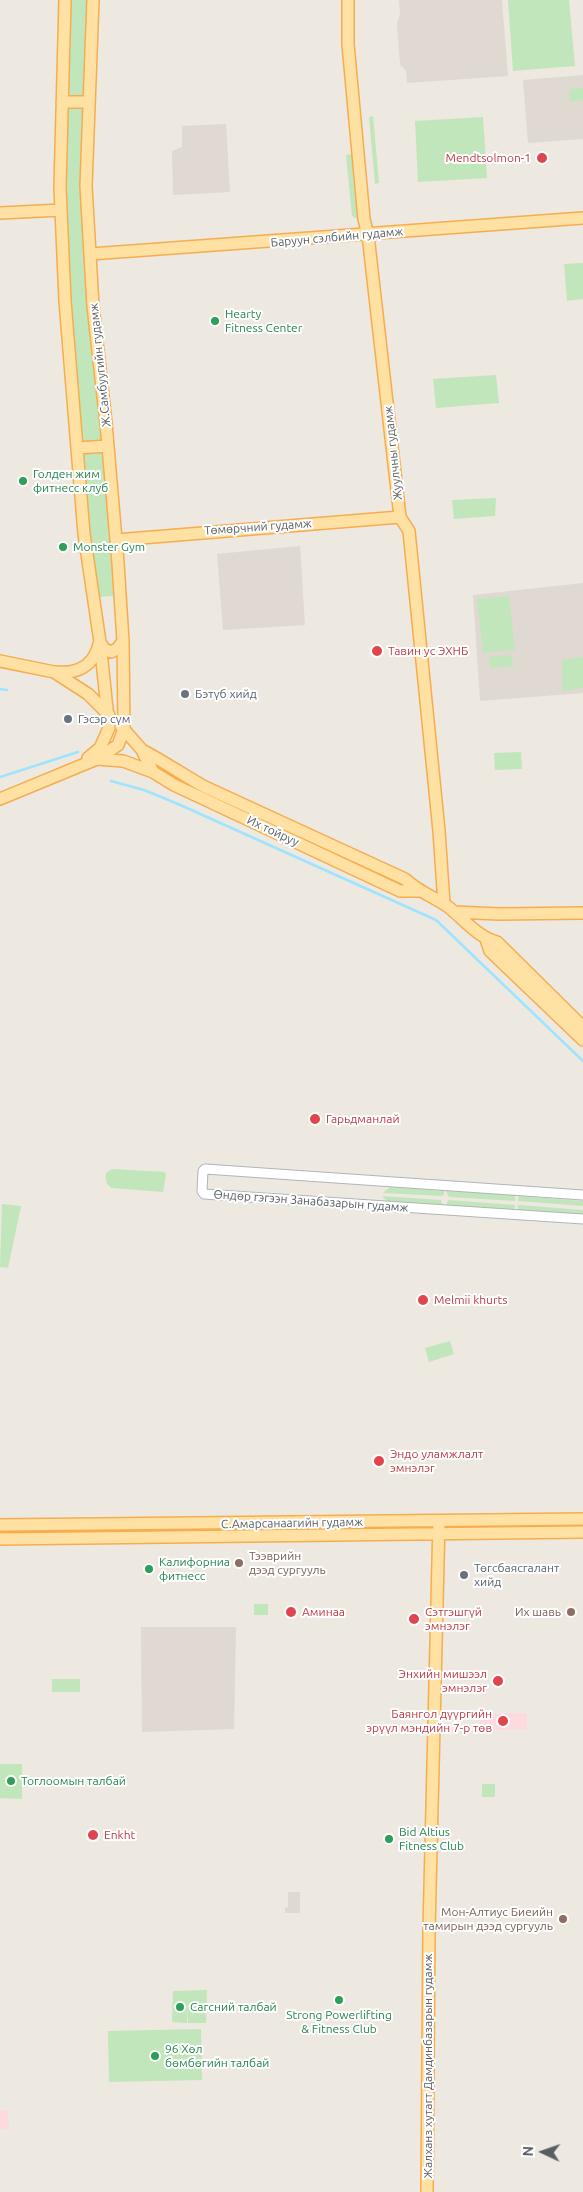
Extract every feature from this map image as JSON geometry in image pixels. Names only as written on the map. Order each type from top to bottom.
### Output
[{"type":"main road","points":[[64,0],[61,210],[65,301],[89,573],[100,642],[109,728],[100,748],[80,765]]},
{"type":"main road","name":"Ж.Самбуугийн гудамж","points":[[93,0],[86,186],[93,306],[116,540],[123,642],[124,729]]},
{"type":"main road","name":"Жуулчны гудамж","points":[[348,0],[348,44],[364,220],[368,234],[400,517],[409,531],[439,831],[444,904]]},
{"type":"main road","points":[[62,102],[89,102]]},
{"type":"main road","points":[[0,213],[61,210]]},
{"type":"main road","name":"Баруун сэлбийн гудамж","points":[[91,254],[583,218]]},
{"type":"main road","points":[[77,448],[108,446]]},
{"type":"main road","name":"Төмөрчний гудамж","points":[[116,540],[400,517]]},
{"type":"main road","points":[[100,642],[104,649],[111,652],[117,649],[123,642]]},
{"type":"main road","points":[[0,661],[54,672],[74,672],[86,666],[96,654],[100,642]]},
{"type":"main road","points":[[54,672],[88,694],[108,714]]},
{"type":"main road","points":[[123,687],[134,730],[142,750]]},
{"type":"main road","name":"Их тойруу","points":[[108,714],[142,750],[153,772],[198,797],[400,891],[418,891]]},
{"type":"main road","points":[[0,799],[97,759],[118,745],[124,729]]},
{"type":"main road","name":"Их тойруу","points":[[142,750],[203,786],[405,879],[418,891],[444,904],[486,939],[496,942],[583,1028]]},
{"type":"main road","points":[[97,759],[123,761],[153,772]]},
{"type":"main road","points":[[454,912],[498,914],[583,913]]},
{"type":"main road","name":"Их тойруу","points":[[486,939],[490,951],[583,1040]]},
{"type":"main road","name":"С.Амарсанаагийн гудамж","points":[[0,1539],[308,1535],[583,1519]]},
{"type":"main road","points":[[308,1522],[308,1535]]},
{"type":"main road","name":"С.Амарсанаагийн гудамж","points":[[0,1525],[308,1522],[583,1532]]},
{"type":"main road","name":"Жалханз хутагт Дамдинбазарын гудамж","points":[[427,2192],[429,1930],[439,1527]]},
{"type":"street","name":"Өндөр гэгээн Занабазарын гудамж","points":[[583,1195],[206,1168],[203,1171],[202,1191],[204,1194],[583,1219]]},
{"type":"shaded area","points":[[399,0],[502,0],[508,76],[407,83],[406,71],[400,64],[397,24],[400,14]]},
{"type":"shaded area","points":[[583,75],[583,139],[528,143],[523,80]]},
{"type":"shaded area","points":[[226,124],[230,192],[173,195],[172,151],[182,147],[182,126]]},
{"type":"shaded area","points":[[300,546],[305,625],[223,630],[217,554]]},
{"type":"shaded area","points":[[583,583],[583,693],[480,701],[473,595]]},
{"type":"shaded area","points":[[141,1627],[236,1627],[234,1729],[142,1732]]},
{"type":"shaded area","name":"Баянгол дүүргийн эрүүл мэндийн 7-р төв","points":[[527,1713],[527,1729],[480,1730],[480,1714]]},
{"type":"shaded area","points":[[288,1892],[300,1892],[300,1913],[285,1913],[285,1908],[288,1907]]},
{"type":"shaded area","points":[[8,2110],[9,2129],[0,2129],[0,2111]]},
{"type":"green space","points":[[69,0],[88,0],[85,91],[104,462],[114,596],[99,597],[92,559],[71,323],[65,190]]},
{"type":"green space","points":[[508,0],[569,0],[575,66],[513,71]]},
{"type":"green space","points":[[583,88],[583,100],[570,102],[569,89]]},
{"type":"green space","points":[[373,116],[379,183],[375,184],[369,117]]},
{"type":"green space","points":[[483,117],[487,178],[418,182],[415,121]]},
{"type":"green space","points":[[353,154],[353,176],[358,218],[352,216],[346,155]]},
{"type":"green space","points":[[583,263],[583,299],[567,301],[564,264]]},
{"type":"green space","points":[[496,375],[499,403],[436,408],[433,379]]},
{"type":"green space","points":[[496,498],[495,516],[454,519],[452,500]]},
{"type":"green space","points":[[509,596],[515,650],[483,653],[477,599]]},
{"type":"green space","points":[[512,655],[513,666],[490,668],[489,657]]},
{"type":"green space","points":[[583,657],[583,688],[562,691],[562,660]]},
{"type":"green space","points":[[521,752],[522,769],[495,770],[494,753]]},
{"type":"green space","points":[[112,1169],[164,1172],[166,1174],[163,1192],[112,1188],[107,1184],[106,1173]]},
{"type":"green space","points":[[390,1187],[444,1191],[444,1194],[442,1196],[383,1193]]},
{"type":"green space","points":[[446,1191],[515,1195],[515,1201],[449,1197]]},
{"type":"green space","points":[[382,1196],[441,1200],[443,1206],[388,1202]]},
{"type":"green space","points":[[519,1196],[583,1201],[583,1206],[518,1201]]},
{"type":"green space","points":[[448,1200],[515,1205],[514,1210],[446,1206]]},
{"type":"green space","points":[[2,1204],[21,1206],[8,1268],[0,1267]]},
{"type":"green space","points":[[518,1205],[583,1210],[583,1216],[518,1211]]},
{"type":"green space","points":[[450,1341],[454,1354],[429,1362],[425,1348]]},
{"type":"green space","points":[[254,1604],[268,1604],[268,1615],[254,1615]]},
{"type":"green space","points":[[52,1679],[80,1679],[80,1692],[52,1692]]},
{"type":"green space","name":"Тоглоомын талбай","points":[[0,1764],[22,1764],[22,1799],[0,1798]]},
{"type":"green space","points":[[482,1784],[495,1784],[495,1797],[482,1797]]},
{"type":"green space","points":[[207,1990],[206,2023],[188,2023],[188,2004],[187,2023],[172,2022],[173,1991]]},
{"type":"green space","name":"96 Хөл бөмбөгийн талбай","points":[[201,2029],[202,2080],[109,2082],[108,2031]]},
{"type":"waterway","points":[[0,689],[7,690]]},
{"type":"waterway","points":[[0,777],[78,752]]},
{"type":"waterway","points":[[111,781],[144,790],[178,804],[436,920],[583,1061]]},
{"type":"place","name":"Mendtsolmon-1","points":[[542,158]]},
{"type":"place","name":"Hearty Fitness Center","points":[[215,321]]},
{"type":"place","name":"Голден жим фитнесс клуб","points":[[23,481]]},
{"type":"place","name":"Monster Gym","points":[[63,547]]},
{"type":"place","name":"Тавин ус ЭХНБ","points":[[377,651]]},
{"type":"place","name":"Бэтүб хийд","points":[[185,694]]},
{"type":"place","name":"Гэсэр сүм","points":[[68,719]]},
{"type":"place","name":"Гарьдманлай","points":[[315,1119]]},
{"type":"place","name":"Melmii khurts","points":[[423,1300]]},
{"type":"place","name":"Эндо уламжлалт эмнэлэг","points":[[379,1461]]},
{"type":"place","name":"Тээврийн дээд сургууль","points":[[239,1563]]},
{"type":"place","name":"Калифорниа фитнесс","points":[[149,1569]]},
{"type":"place","name":"Төгсбаясгалант хийд","points":[[464,1575]]},
{"type":"place","name":"Аминаа","points":[[291,1612]]},
{"type":"place","name":"Их шавь","points":[[571,1612]]},
{"type":"place","name":"Сэтгэшгүй эмнэлэг","points":[[414,1619]]},
{"type":"place","name":"Энхийн мишээл эмнэлэг","points":[[498,1681]]},
{"type":"place","name":"Баянгол дүүргийн эрүүл мэндийн 7-р төв","points":[[503,1721]]},
{"type":"place","name":"Тоглоомын талбай","points":[[11,1781]]},
{"type":"place","name":"Enkht","points":[[93,1835]]},
{"type":"place","name":"Bid Altius Fitness Club","points":[[389,1839]]},
{"type":"place","name":"Мон-Алтиус Биеийн тамирын дээд сургууль","points":[[563,1919]]},
{"type":"place","name":"Strong Powerlifting & Fitness Club","points":[[339,2000]]},
{"type":"place","name":"Сагсний талбай","points":[[180,2007]]},
{"type":"place","name":"96 Хөл бөмбөгийн талбай","points":[[155,2056]]}]
